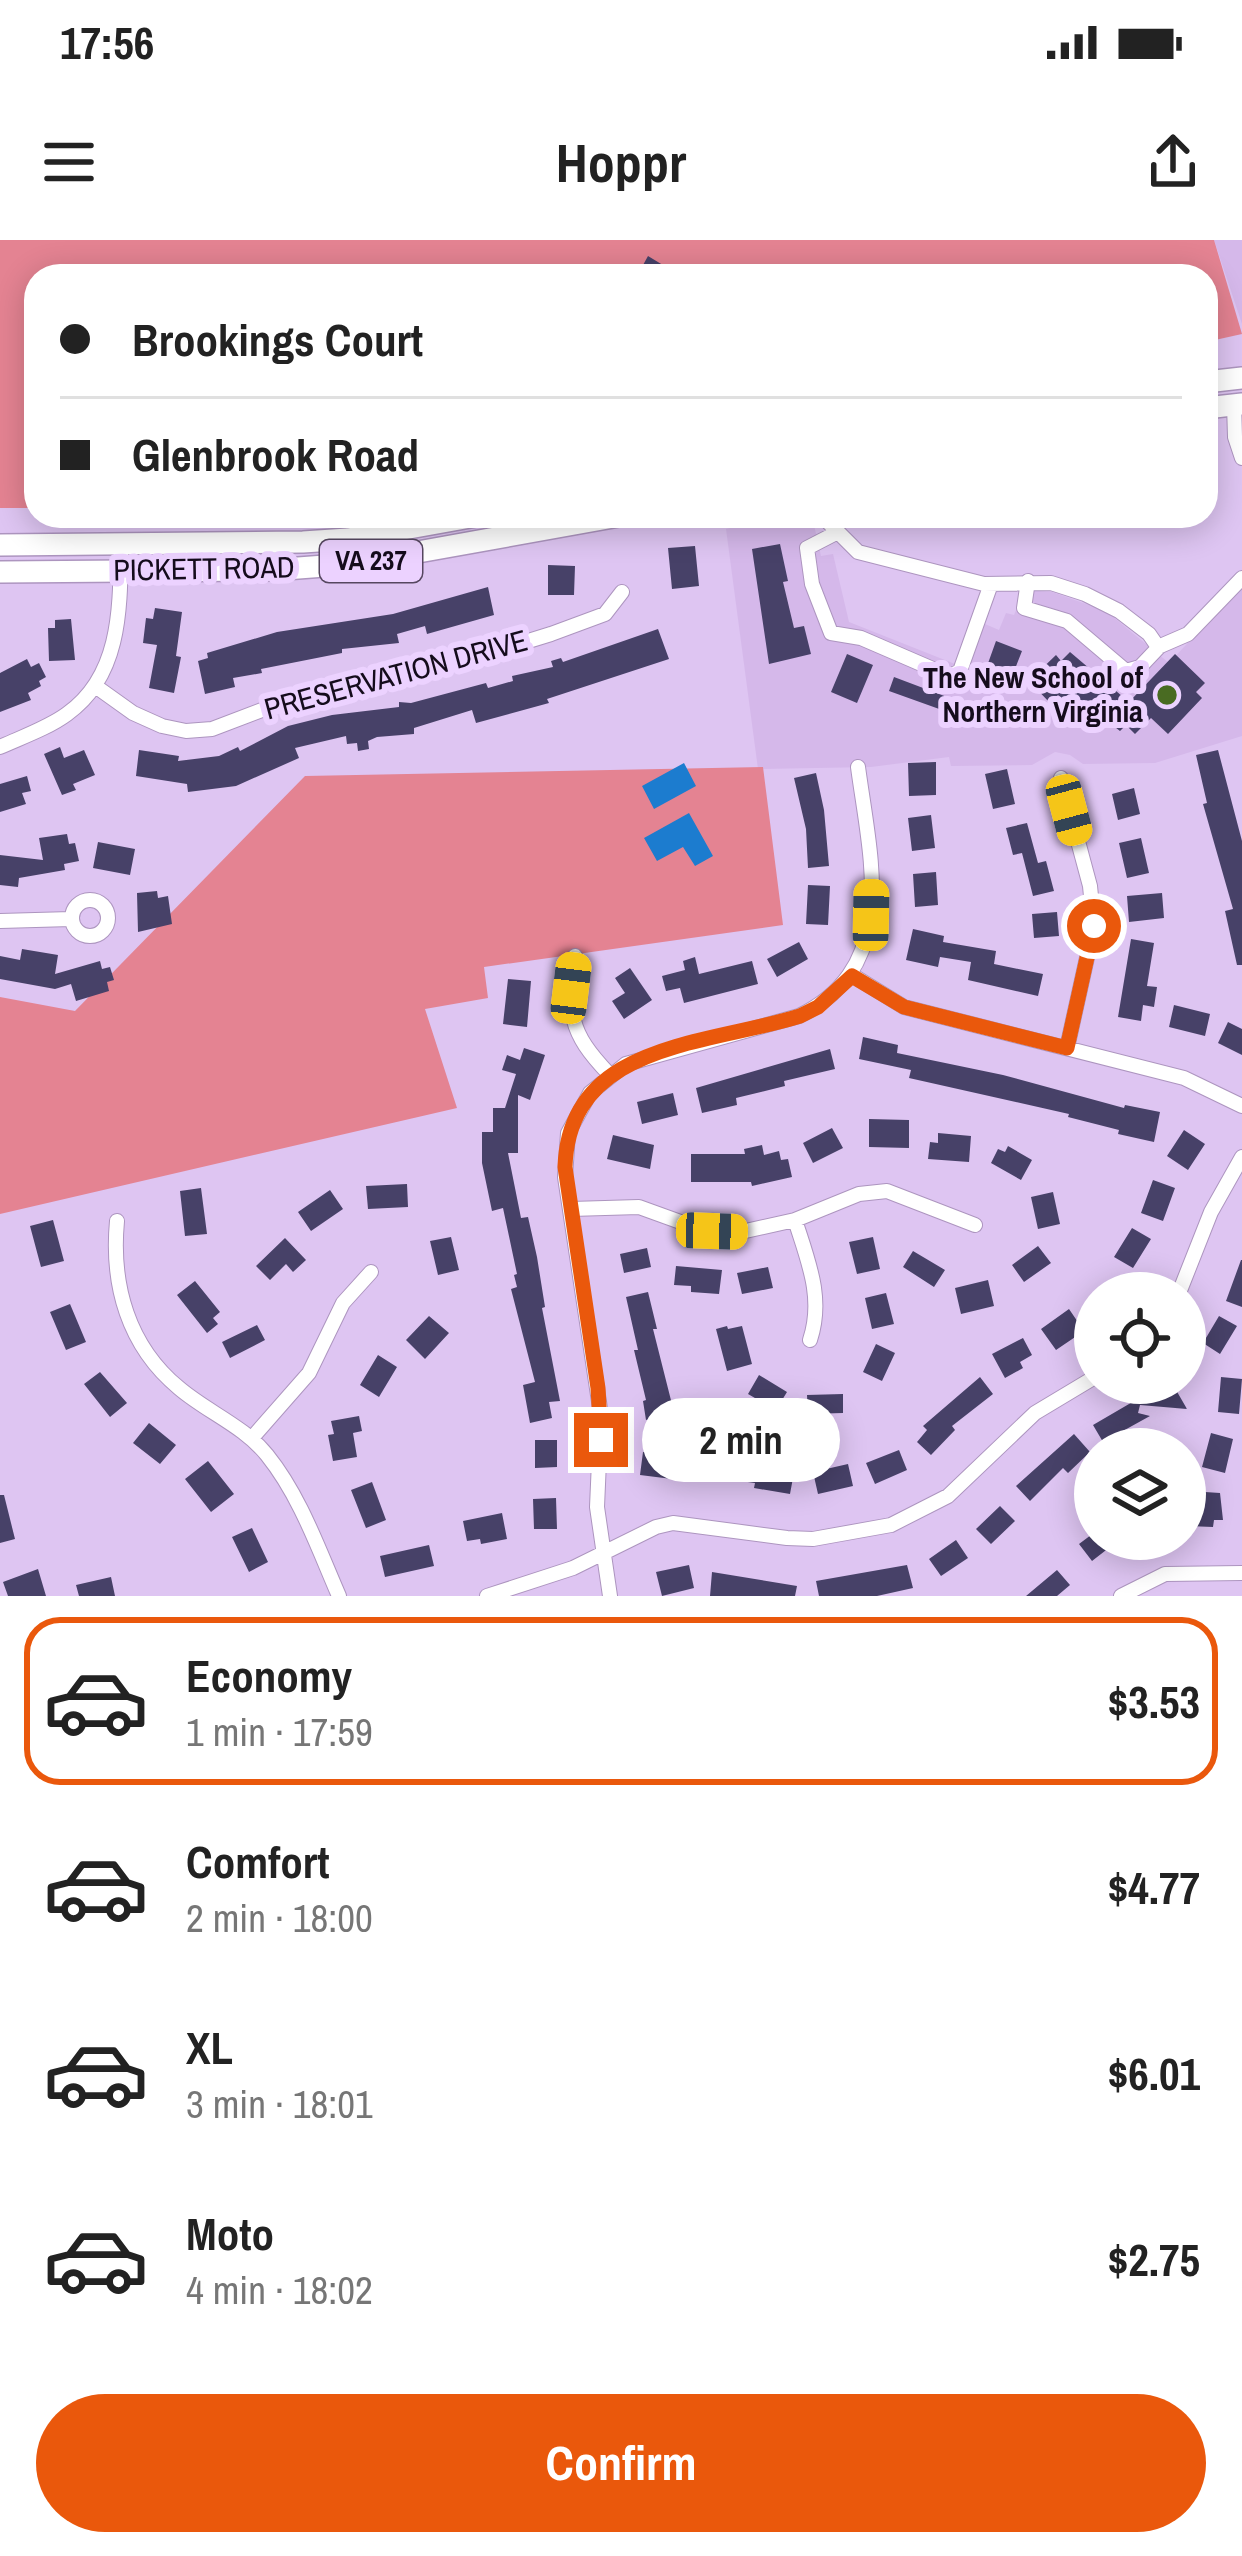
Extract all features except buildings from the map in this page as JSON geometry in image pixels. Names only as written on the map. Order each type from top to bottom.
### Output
[{"type":"main road","name":"PICKETT ROAD","points":[[0,545],[246,544],[348,539],[409,528]]},
{"type":"main road","name":"PICKETT ROAD","points":[[0,572],[272,570],[351,564],[552,528]]},
{"type":"street","points":[[1238,404],[1235,437],[1242,458]]},
{"type":"street","points":[[835,528],[858,552],[991,584],[1051,583],[1085,594],[1119,610],[1159,647]]},
{"type":"street","points":[[838,532],[807,548],[812,584],[831,633],[860,638],[949,676],[961,671],[991,584]]},
{"type":"street","points":[[0,747],[65,716],[98,688],[112,654],[121,544]]},
{"type":"street","points":[[1028,581],[1024,608],[1066,621],[1126,671],[1140,667],[1159,647],[1188,634],[1242,578]]},
{"type":"street","name":"PRESERVATION DRIVE","points":[[98,688],[133,713],[163,726],[212,729],[321,689],[450,664],[551,634],[605,614],[622,592]]},
{"type":"street","points":[[610,1596],[597,1492],[601,1415],[565,1167],[568,1133],[590,1093],[609,1074],[650,1055],[800,1016],[818,1007],[852,976],[871,915],[870,860],[858,766]]},
{"type":"street","points":[[1061,778],[1090,886],[1094,926],[1067,1048]]},
{"type":"street","points":[[0,921],[70,919]]},
{"type":"street","points":[[575,956],[573,1028],[583,1047],[609,1074]]},
{"type":"street","points":[[852,976],[904,1007],[1184,1078],[1242,1106]]},
{"type":"street","points":[[1188,1272],[1211,1212],[1242,1157]]},
{"type":"street","points":[[571,1209],[639,1207],[712,1231],[741,1232],[795,1220],[859,1194],[887,1191],[975,1225]]},
{"type":"street","points":[[795,1220],[817,1299],[818,1316],[810,1340]]},
{"type":"street","points":[[117,1221],[117,1282],[126,1316],[141,1344],[179,1388],[252,1438],[292,1492],[339,1596]]},
{"type":"street","points":[[252,1438],[309,1372],[343,1303],[371,1272]]},
{"type":"street","points":[[488,1596],[550,1577],[673,1523],[813,1539],[891,1525],[948,1496],[1035,1413],[1074,1390]]},
{"type":"street","points":[[1121,1596],[1166,1574],[1242,1574]]},
{"type":"shaded area","points":[[0,240],[1214,240],[1242,334],[1218,339],[1218,264],[24,264],[24,508],[0,508]]},
{"type":"shaded area","points":[[1214,240],[1242,240],[1242,324]]},
{"type":"shaded area","points":[[815,528],[821,556],[833,554],[849,622],[960,666],[978,621],[999,630],[1006,613],[1014,615],[1024,590],[1052,592],[1106,611],[1169,663],[1242,579],[1242,736],[1155,763],[1083,764],[1055,752],[1032,765],[951,766],[949,757],[871,767],[758,769],[726,529]]},
{"type":"shaded area","points":[[763,767],[783,925],[484,967],[488,998],[425,1009],[457,1108],[0,1214],[0,997],[75,1011],[305,776]]},
{"type":"water","points":[[684,763],[696,786],[654,809],[642,786]]},
{"type":"water","points":[[689,813],[713,856],[695,866],[683,847],[657,861],[644,838]]},
{"type":"place","name":"The New School of Northern Virginia","points":[[1167,695]]},
{"type":"route","points":[[601,1440],[565,1150],[577,1112],[603,1078],[650,1055],[800,1016],[818,1007],[852,976],[904,1007],[1067,1048],[1094,926]]}]
